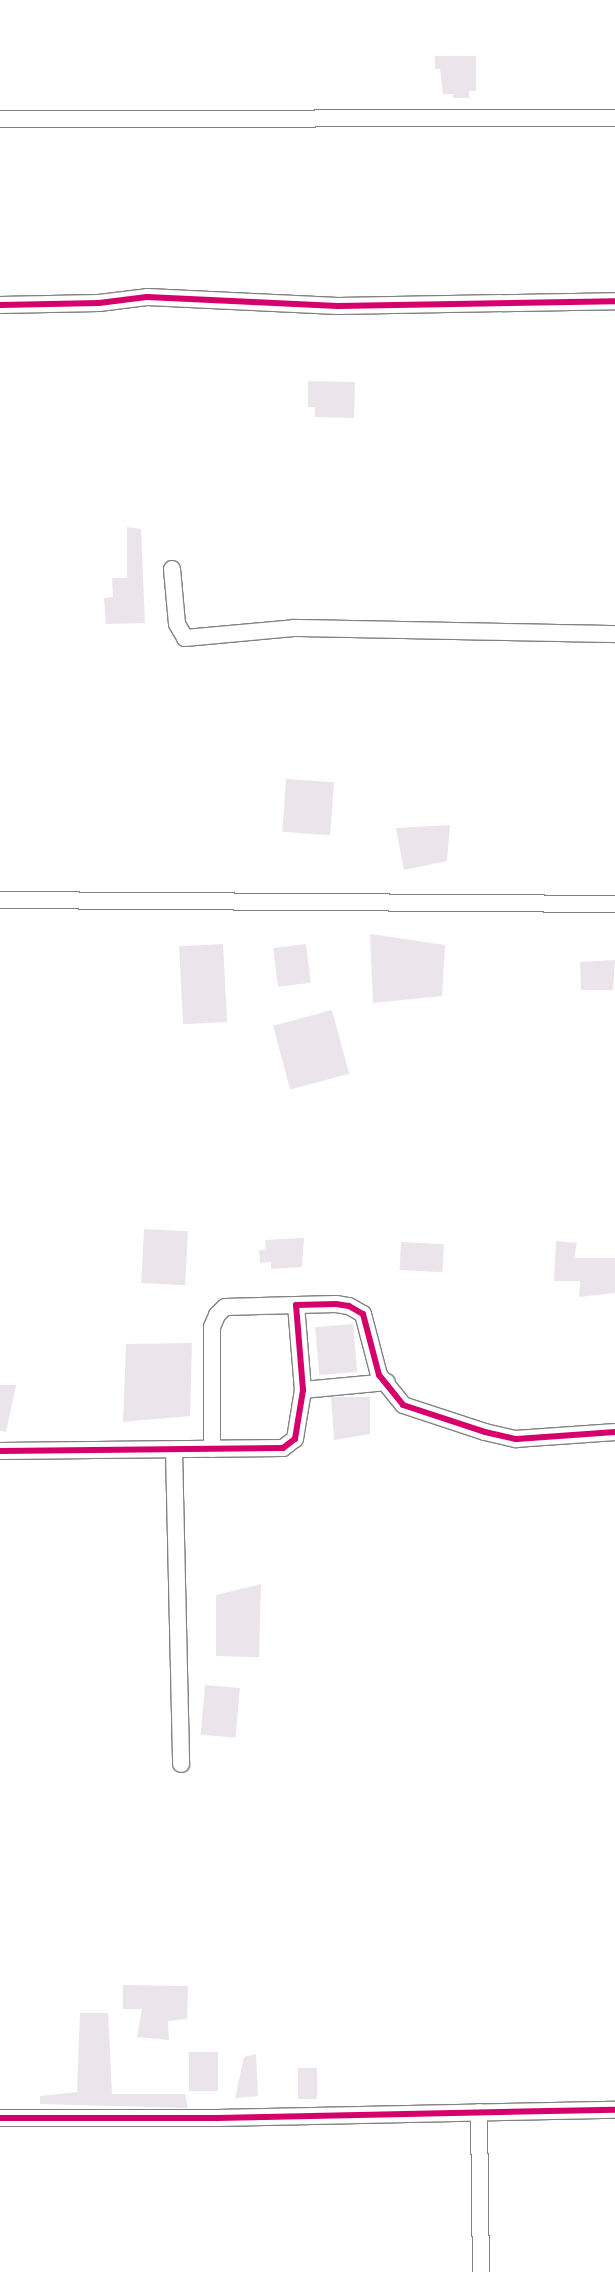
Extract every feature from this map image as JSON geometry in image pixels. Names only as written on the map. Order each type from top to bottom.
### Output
[{"type":"street","points":[[0,119],[615,118]]},
{"type":"street","points":[[0,305],[99,303],[146,298],[338,306],[615,301]]},
{"type":"street","points":[[172,569],[177,624],[185,638],[294,628],[615,634]]},
{"type":"street","points":[[0,900],[615,904]]},
{"type":"street","points":[[212,1449],[212,1327],[217,1314],[225,1307],[336,1304],[349,1306],[363,1314],[370,1331],[375,1364],[379,1375],[387,1382],[402,1405],[485,1432],[516,1439],[615,1432]]},
{"type":"street","points":[[0,1450],[283,1448],[295,1439],[303,1390],[296,1305]]},
{"type":"street","points":[[303,1390],[387,1382]]},
{"type":"street","points":[[174,1450],[182,1764]]},
{"type":"street","points":[[0,2118],[217,2118],[615,2110]]},
{"type":"street","points":[[479,2112],[481,2272]]},
{"type":"building","points":[[435,56],[476,56],[476,91],[469,91],[469,98],[453,98],[453,94],[443,94],[440,69],[435,69]]},
{"type":"building","points":[[308,381],[355,382],[354,418],[315,417],[315,407],[308,407]]},
{"type":"building","points":[[127,527],[141,529],[145,623],[106,624],[104,598],[113,597],[112,578],[127,578]]},
{"type":"building","points":[[286,779],[334,782],[330,835],[282,832]]},
{"type":"building","points":[[450,825],[447,861],[404,870],[396,828]]},
{"type":"building","points":[[370,934],[445,945],[442,996],[373,1003]]},
{"type":"building","points":[[223,944],[227,1022],[183,1024],[179,946]]},
{"type":"building","points":[[306,944],[311,983],[278,987],[273,948]]},
{"type":"building","points":[[615,960],[613,990],[581,990],[580,962]]},
{"type":"building","points":[[332,1010],[349,1074],[290,1090],[273,1026]]},
{"type":"building","points":[[144,1229],[188,1231],[185,1285],[141,1283]]},
{"type":"building","points":[[304,1238],[302,1267],[271,1269],[271,1262],[260,1263],[259,1250],[266,1250],[265,1240]]},
{"type":"building","points":[[556,1241],[577,1243],[574,1258],[615,1258],[615,1293],[579,1297],[580,1281],[554,1281]]},
{"type":"building","points":[[401,1242],[444,1244],[442,1272],[400,1270]]},
{"type":"building","points":[[353,1324],[357,1372],[319,1375],[315,1327]]},
{"type":"building","points":[[192,1343],[190,1416],[123,1422],[126,1344]]},
{"type":"building","points":[[0,1385],[16,1385],[6,1432],[0,1431]]},
{"type":"building","points":[[331,1397],[370,1397],[370,1434],[334,1440]]},
{"type":"building","points":[[261,1584],[259,1657],[216,1656],[216,1595]]},
{"type":"building","points":[[205,1685],[240,1688],[236,1738],[201,1735]]},
{"type":"building","points":[[123,1985],[188,1986],[187,2019],[168,2021],[169,2040],[137,2037],[142,2009],[123,2009]]},
{"type":"building","points":[[80,2013],[108,2013],[112,2094],[185,2094],[188,2108],[40,2104],[40,2096],[77,2092]]},
{"type":"building","points":[[189,2052],[218,2052],[218,2091],[189,2091]]},
{"type":"building","points":[[256,2054],[258,2096],[235,2098],[244,2057]]},
{"type":"building","points":[[298,2068],[317,2068],[317,2099],[298,2099]]},
{"type":"cycle path","points":[[0,305],[99,303],[147,297],[338,306],[615,301]]},
{"type":"cycle path","points":[[0,1451],[283,1448],[295,1439],[303,1390],[296,1305],[336,1304],[349,1306],[363,1314],[379,1375],[403,1405],[485,1432],[516,1439],[615,1432]]},
{"type":"cycle path","points":[[0,2118],[217,2118],[615,2110]]}]
